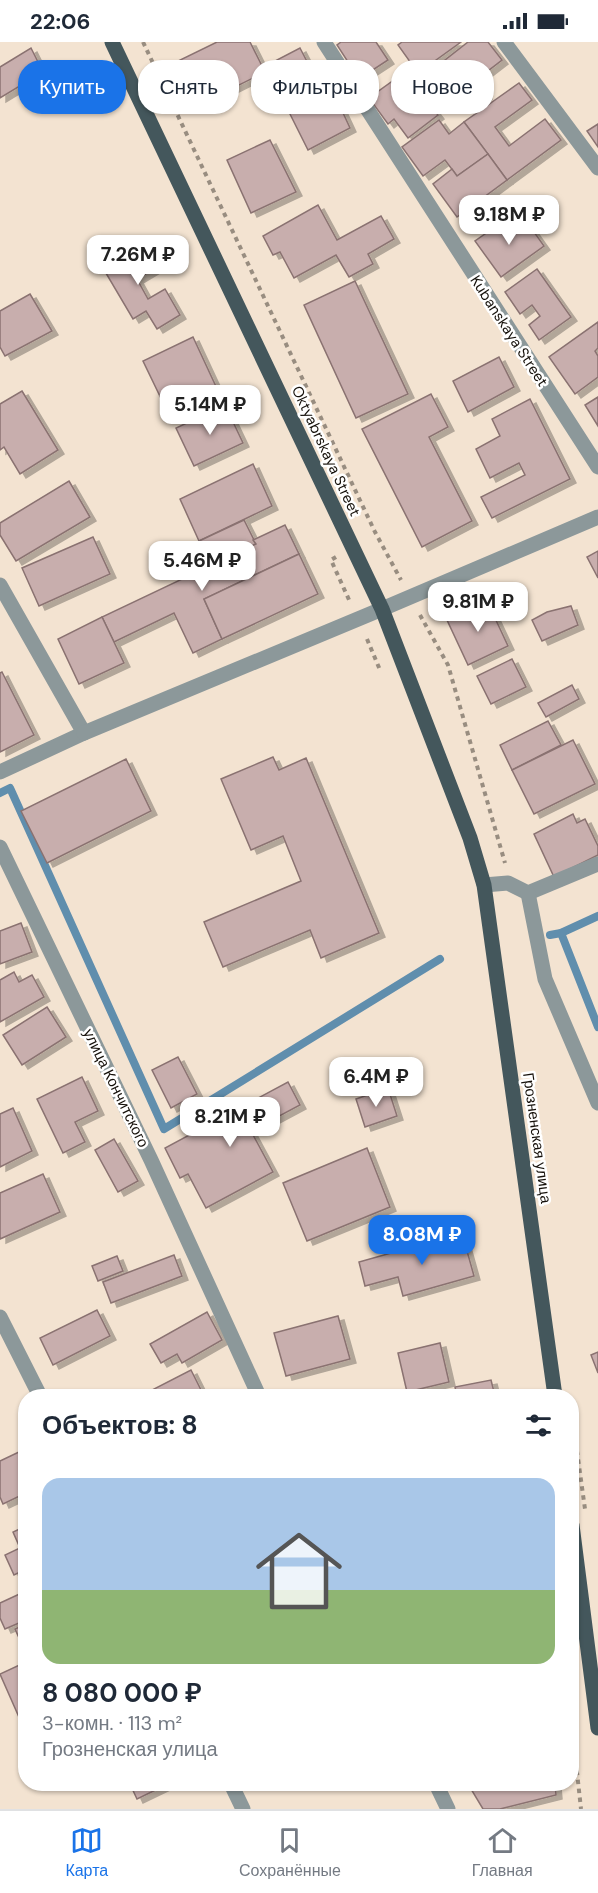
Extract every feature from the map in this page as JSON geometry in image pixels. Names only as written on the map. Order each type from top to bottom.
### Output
[{"type":"main road","name":"Oktyabrskaya Street","points":[[112,42],[382,609],[470,838],[484,885]]},
{"type":"main road","name":"Грозненская улица","points":[[484,885],[554,1389]]},
{"type":"main road","points":[[579,1580],[598,1728]]},
{"type":"street","name":"Kubanskaya Street","points":[[324,42],[598,467]]},
{"type":"street","points":[[504,42],[598,168]]},
{"type":"street","points":[[0,772],[84,733],[598,517]]},
{"type":"street","points":[[0,585],[84,733]]},
{"type":"street","name":"улица Кончитского","points":[[0,848],[151,1160],[256,1389]]},
{"type":"street","points":[[484,885],[508,883],[528,893],[598,864]]},
{"type":"street","points":[[528,893],[545,978],[598,1103]]},
{"type":"street","points":[[0,1317],[36,1389]]},
{"type":"street","points":[[234,1791],[243,1809]]},
{"type":"street","points":[[439,1791],[447,1809]]},
{"type":"path","points":[[375,532],[331,560],[381,673]]},
{"type":"path","points":[[579,1791],[581,1809]]},
{"type":"building","points":[[217,42],[250,42],[259,60],[251,60],[251,79],[239,85],[239,60],[180,60]]},
{"type":"building","points":[[341,42],[376,42],[388,60],[379,66],[379,60],[347,60],[337,45]]},
{"type":"building","points":[[402,42],[461,42],[436,60],[409,60],[398,45]]},
{"type":"building","points":[[468,42],[488,42],[502,60],[494,66],[494,60],[445,60]]},
{"type":"building","points":[[31,48],[37,60],[18,60],[18,87],[0,98],[0,67]]},
{"type":"building","points":[[300,48],[306,60],[277,60]]},
{"type":"building","points":[[391,82],[391,114],[438,115],[408,138],[394,119],[388,124],[379,112],[379,91]]},
{"type":"building","points":[[519,83],[532,100],[495,127],[509,146],[545,119],[561,140],[507,180],[464,122],[475,114],[494,114],[494,101]]},
{"type":"building","points":[[290,114],[344,114],[350,128],[308,150]]},
{"type":"building","points":[[439,120],[449,134],[464,122],[488,154],[457,176],[445,160],[423,176],[402,147]]},
{"type":"building","points":[[598,124],[598,147],[587,131]]},
{"type":"building","points":[[270,140],[296,192],[251,213],[227,160]]},
{"type":"building","points":[[488,154],[507,180],[457,217],[433,184],[452,169],[457,176]]},
{"type":"building","points":[[318,205],[337,240],[381,216],[394,239],[368,254],[373,264],[349,277],[336,255],[294,278],[280,252],[273,255],[263,236]]},
{"type":"building","points":[[505,220],[514,232],[527,222],[544,246],[501,277],[475,241]]},
{"type":"building","points":[[138,241],[154,269],[137,279],[148,299],[165,289],[180,315],[157,329],[146,311],[133,319],[100,263]]},
{"type":"building","points":[[537,269],[571,317],[539,340],[529,325],[540,316],[532,305],[520,314],[505,292]]},
{"type":"building","points":[[355,281],[408,394],[356,418],[304,305]]},
{"type":"building","points":[[30,294],[52,331],[5,356],[0,347],[0,311]]},
{"type":"building","points":[[598,322],[598,348],[595,351],[598,356],[598,377],[575,394],[549,357]]},
{"type":"building","points":[[193,337],[219,393],[170,417],[143,361]]},
{"type":"building","points":[[499,357],[514,387],[468,412],[453,381]]},
{"type":"building","points":[[22,391],[58,450],[20,474],[4,447],[0,450],[0,404]]},
{"type":"building","points":[[431,394],[448,427],[429,437],[472,521],[422,547],[362,429]]},
{"type":"building","points":[[598,397],[598,426],[585,405]]},
{"type":"building","points":[[530,399],[570,479],[492,518],[481,497],[525,475],[519,463],[490,478],[476,449],[500,436],[492,419]]},
{"type":"building","points":[[225,405],[243,443],[194,466],[176,428]]},
{"type":"building","points":[[253,464],[272,506],[199,541],[180,499]]},
{"type":"building","points":[[69,481],[90,517],[16,561],[0,535],[0,523]]},
{"type":"building","points":[[244,520],[256,544],[211,566],[199,541]]},
{"type":"building","points":[[285,525],[299,554],[204,599],[222,639],[193,653],[174,613],[114,642],[102,617],[256,544],[253,540]]},
{"type":"building","points":[[93,537],[110,574],[39,606],[22,568]]},
{"type":"building","points":[[598,551],[598,578],[587,557]]},
{"type":"building","points":[[299,554],[318,594],[222,639],[204,599]]},
{"type":"building","points":[[487,601],[508,646],[468,665],[447,620]]},
{"type":"building","points":[[571,606],[578,625],[542,641],[532,620],[547,612]]},
{"type":"building","points":[[102,617],[124,663],[79,684],[58,639]]},
{"type":"building","points":[[512,659],[526,687],[491,704],[477,676]]},
{"type":"building","points":[[2,672],[34,735],[0,752],[0,673]]},
{"type":"building","points":[[572,685],[579,699],[546,717],[538,703]]},
{"type":"building","points":[[548,721],[561,745],[512,770],[500,745]]},
{"type":"building","points":[[573,740],[595,784],[534,814],[512,770]]},
{"type":"building","points":[[273,757],[279,770],[306,758],[379,933],[321,958],[310,930],[223,967],[204,922],[301,881],[283,836],[251,850],[221,779]]},
{"type":"building","points":[[126,759],[151,811],[47,863],[21,811]]},
{"type":"building","points":[[573,814],[577,823],[585,819],[598,846],[598,855],[554,877],[534,834]]},
{"type":"building","points":[[21,923],[32,952],[0,964],[0,931]]},
{"type":"building","points":[[14,972],[19,982],[32,975],[44,997],[0,1022],[0,980]]},
{"type":"building","points":[[47,1007],[66,1037],[22,1065],[3,1035]]},
{"type":"building","points":[[178,1057],[197,1094],[171,1108],[152,1070]]},
{"type":"building","points":[[82,1077],[98,1111],[75,1122],[85,1142],[63,1153],[37,1099]]},
{"type":"building","points":[[288,1082],[300,1105],[251,1131],[273,1172],[206,1208],[188,1174],[180,1178],[165,1148]]},
{"type":"building","points":[[388,1088],[397,1116],[365,1127],[356,1099]]},
{"type":"building","points":[[13,1108],[32,1151],[0,1167],[0,1114]]},
{"type":"building","points":[[114,1139],[138,1181],[118,1192],[95,1150]]},
{"type":"building","points":[[367,1148],[390,1207],[307,1241],[283,1183]]},
{"type":"building","points":[[43,1174],[60,1212],[0,1239],[0,1193]]},
{"type":"building","points":[[462,1233],[474,1276],[403,1296],[398,1277],[365,1286],[359,1262]]},
{"type":"building","points":[[174,1255],[182,1276],[111,1303],[103,1282]]},
{"type":"building","points":[[117,1256],[123,1271],[98,1281],[92,1266]]},
{"type":"building","points":[[97,1310],[110,1336],[53,1365],[40,1338]]},
{"type":"building","points":[[207,1312],[222,1340],[182,1363],[177,1354],[161,1363],[150,1344]]},
{"type":"building","points":[[338,1316],[350,1359],[286,1376],[274,1333]]},
{"type":"building","points":[[440,1343],[449,1382],[420,1389],[406,1389],[398,1353]]},
{"type":"building","points":[[598,1352],[598,1373],[591,1355]]},
{"type":"building","points":[[191,1370],[200,1389],[154,1389]]},
{"type":"building","points":[[491,1380],[493,1389],[455,1389],[455,1387]]},
{"type":"building","points":[[18,1452],[18,1497],[3,1504],[0,1497],[0,1461]]},
{"type":"building","points":[[18,1530],[18,1543],[13,1532]]},
{"type":"building","points":[[18,1549],[18,1573],[14,1575],[5,1555]]},
{"type":"building","points":[[18,1595],[18,1623],[5,1629],[0,1618],[0,1603]]},
{"type":"building","points":[[18,1666],[18,1715],[0,1674]]},
{"type":"building","points":[[133,1791],[154,1791],[137,1799]]},
{"type":"building","points":[[472,1791],[556,1791],[556,1795],[500,1809],[483,1809]]},
{"type":"waterway","points":[[0,793],[10,788],[164,1129],[440,959]]},
{"type":"waterway","points":[[550,935],[561,933],[598,916]]},
{"type":"waterway","points":[[561,933],[598,1027]]}]
